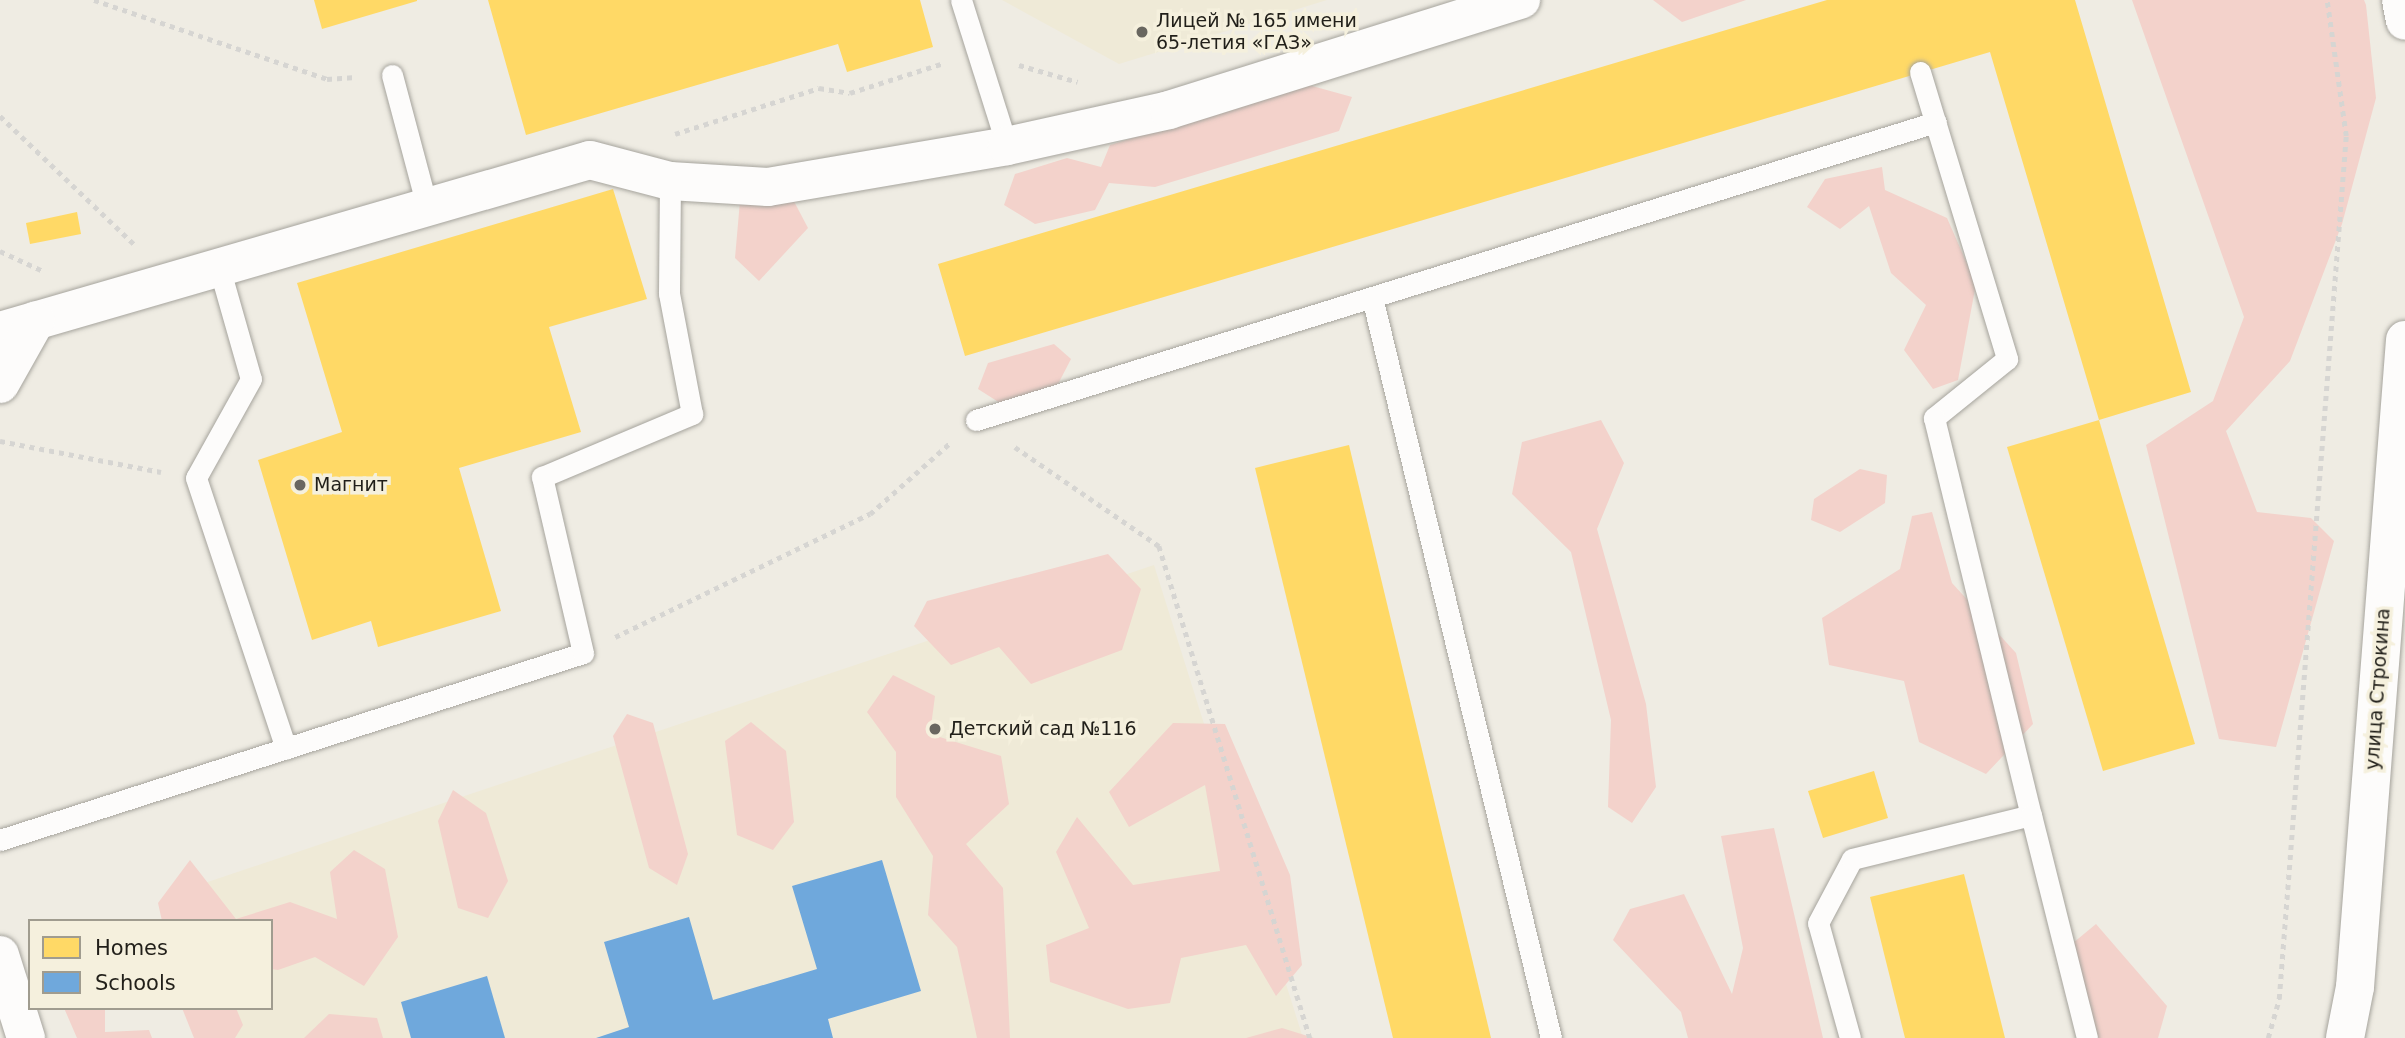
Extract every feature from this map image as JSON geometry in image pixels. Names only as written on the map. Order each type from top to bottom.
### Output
[{"type":"street","points":[[0,331],[590,160],[670,181],[768,187],[1007,146],[1169,110],[1521,0]]},
{"type":"street","points":[[2401,0],[2405,21]]},
{"type":"street","points":[[0,384],[36,320]]},
{"type":"street","name":"улица Строкина","points":[[2345,1038],[2355,987],[2405,340]]},
{"type":"street","points":[[0,955],[26,1038]]},
{"type":"lane","points":[[961,0],[1007,146]]},
{"type":"lane","points":[[1920,72],[2007,359],[1934,418],[2087,1038]]},
{"type":"lane","points":[[391,75],[427,207]]},
{"type":"lane","points":[[976,420],[1936,122]]},
{"type":"lane","points":[[0,840],[583,653],[541,477],[692,414],[669,293],[670,181]]},
{"type":"lane","points":[[219,267],[251,379],[196,478],[286,748]]},
{"type":"lane","points":[[1372,297],[1551,1038]]},
{"type":"lane","points":[[1850,1038],[1818,923],[1852,859],[2031,815]]},
{"type":"path","points":[[94,0],[327,79]]},
{"type":"path","points":[[2267,1038],[2279,999],[2346,136],[2327,0]]},
{"type":"path","points":[[666,136],[819,88],[850,93],[977,52],[1080,83]]},
{"type":"path","points":[[0,116],[172,281]]},
{"type":"path","points":[[583,653],[870,514],[976,420],[1160,547],[1310,1038]]},
{"type":"path","points":[[0,441],[196,478]]},
{"type":"shaded area","name":"Лицей № 165 имени 65-летия «ГАЗ»","points":[[1002,0],[1327,0],[1119,64]]},
{"type":"shaded area","points":[[1653,0],[1746,0],[1682,22]]},
{"type":"shaded area","points":[[2132,0],[2364,0],[2366,5],[2376,98],[2342,224],[2290,361],[2226,431],[2257,512],[2311,518],[2334,541],[2276,747],[2219,739],[2146,445],[2213,401],[2244,317]]},
{"type":"shaded area","points":[[1305,84],[1352,97],[1339,131],[1155,187],[1109,183],[1095,210],[1035,224],[1004,205],[1015,174],[1067,158],[1101,167],[1110,145]]},
{"type":"shaded area","points":[[1882,167],[1885,190],[1947,218],[1976,284],[1958,380],[1933,389],[1904,350],[1926,305],[1891,273],[1869,206],[1840,229],[1807,207],[1825,179]]},
{"type":"shaded area","points":[[788,190],[808,228],[759,281],[735,258],[740,201]]},
{"type":"shaded area","points":[[1054,344],[1071,359],[1056,388],[1000,403],[978,389],[988,363]]},
{"type":"shaded area","points":[[1601,420],[1624,463],[1597,529],[1646,704],[1656,787],[1632,823],[1608,807],[1611,720],[1571,552],[1512,494],[1522,442]]},
{"type":"shaded area","points":[[1860,469],[1887,475],[1885,503],[1840,532],[1811,520],[1814,499]]},
{"type":"shaded area","points":[[1932,512],[1952,583],[2016,653],[2033,724],[1986,774],[1919,742],[1904,681],[1829,665],[1822,618],[1900,569],[1912,516]]},
{"type":"shaded area","points":[[1108,554],[1141,589],[1122,650],[1031,684],[999,647],[951,665],[914,626],[927,601]]},
{"type":"shaded area","name":"Детский сад №116","points":[[1154,565],[1303,1038],[207,1038],[200,1010],[273,1010],[273,919],[181,919],[175,893]]},
{"type":"shaded area","points":[[893,675],[935,696],[930,734],[1001,756],[1009,804],[966,844],[1003,888],[1010,1038],[977,1038],[957,947],[928,915],[933,856],[896,797],[896,752],[867,712]]},
{"type":"shaded area","points":[[627,714],[653,723],[688,854],[677,885],[649,868],[613,736]]},
{"type":"shaded area","points":[[751,722],[786,751],[794,822],[773,850],[737,835],[725,741]]},
{"type":"shaded area","points":[[1173,723],[1225,724],[1290,875],[1302,965],[1276,996],[1246,945],[1181,958],[1170,1003],[1128,1009],[1050,982],[1046,945],[1089,928],[1056,852],[1077,817],[1133,885],[1220,871],[1205,785],[1129,827],[1109,792]]},
{"type":"shaded area","points":[[453,790],[486,813],[508,881],[488,918],[458,908],[438,821]]},
{"type":"shaded area","points":[[1774,828],[1823,1038],[1688,1038],[1681,1012],[1613,940],[1630,909],[1684,894],[1732,994],[1743,948],[1721,836]]},
{"type":"shaded area","points":[[354,850],[385,869],[398,937],[364,986],[315,957],[273,969],[273,919],[236,919],[290,902],[337,919],[330,872]]},
{"type":"shaded area","points":[[190,860],[236,919],[162,919],[158,903]]},
{"type":"shaded area","points":[[2096,924],[2167,1006],[2158,1038],[2098,1038],[2073,943]]},
{"type":"shaded area","points":[[65,1010],[105,1010],[105,1032],[149,1030],[152,1038],[77,1038]]},
{"type":"shaded area","points":[[183,1010],[237,1010],[243,1025],[235,1038],[194,1038]]},
{"type":"shaded area","points":[[329,1014],[377,1018],[383,1038],[304,1038]]},
{"type":"shaded area","points":[[1282,1028],[1314,1038],[1246,1038]]},
{"type":"building: Homes","points":[[314,0],[417,0],[417,1],[322,29]]},
{"type":"building: Homes","points":[[488,0],[920,0],[933,47],[847,72],[838,44],[526,135]]},
{"type":"building: Homes","points":[[1827,0],[2075,0],[2191,392],[2099,420],[1990,52],[965,356],[938,264]]},
{"type":"building: Homes","points":[[613,189],[647,299],[549,327],[581,432],[459,468],[501,611],[378,647],[371,621],[312,640],[258,460],[342,432],[297,283]]},
{"type":"building: Homes","points":[[77,212],[81,234],[30,244],[26,223]]},
{"type":"building: Homes","points":[[2099,420],[2195,744],[2103,771],[2007,447]]},
{"type":"building: Homes","points":[[1349,445],[1491,1038],[1393,1038],[1255,468]]},
{"type":"building: Homes","points":[[1874,771],[1888,818],[1823,838],[1808,791]]},
{"type":"building: Homes","points":[[1964,874],[2005,1038],[1905,1038],[1870,897]]},
{"type":"building: Schools","points":[[882,860],[921,991],[828,1019],[833,1038],[596,1038],[629,1027],[604,942],[689,917],[713,1000],[817,969],[792,886]]},
{"type":"building: Schools","points":[[487,976],[505,1038],[411,1038],[401,1002]]},
{"type":"place","name":"Лицей № 165 имени 65-летия «ГАЗ»","points":[[1142,32]]},
{"type":"place","name":"Магнит","points":[[300,485]]},
{"type":"place","name":"Детский сад №116","points":[[935,729]]}]
